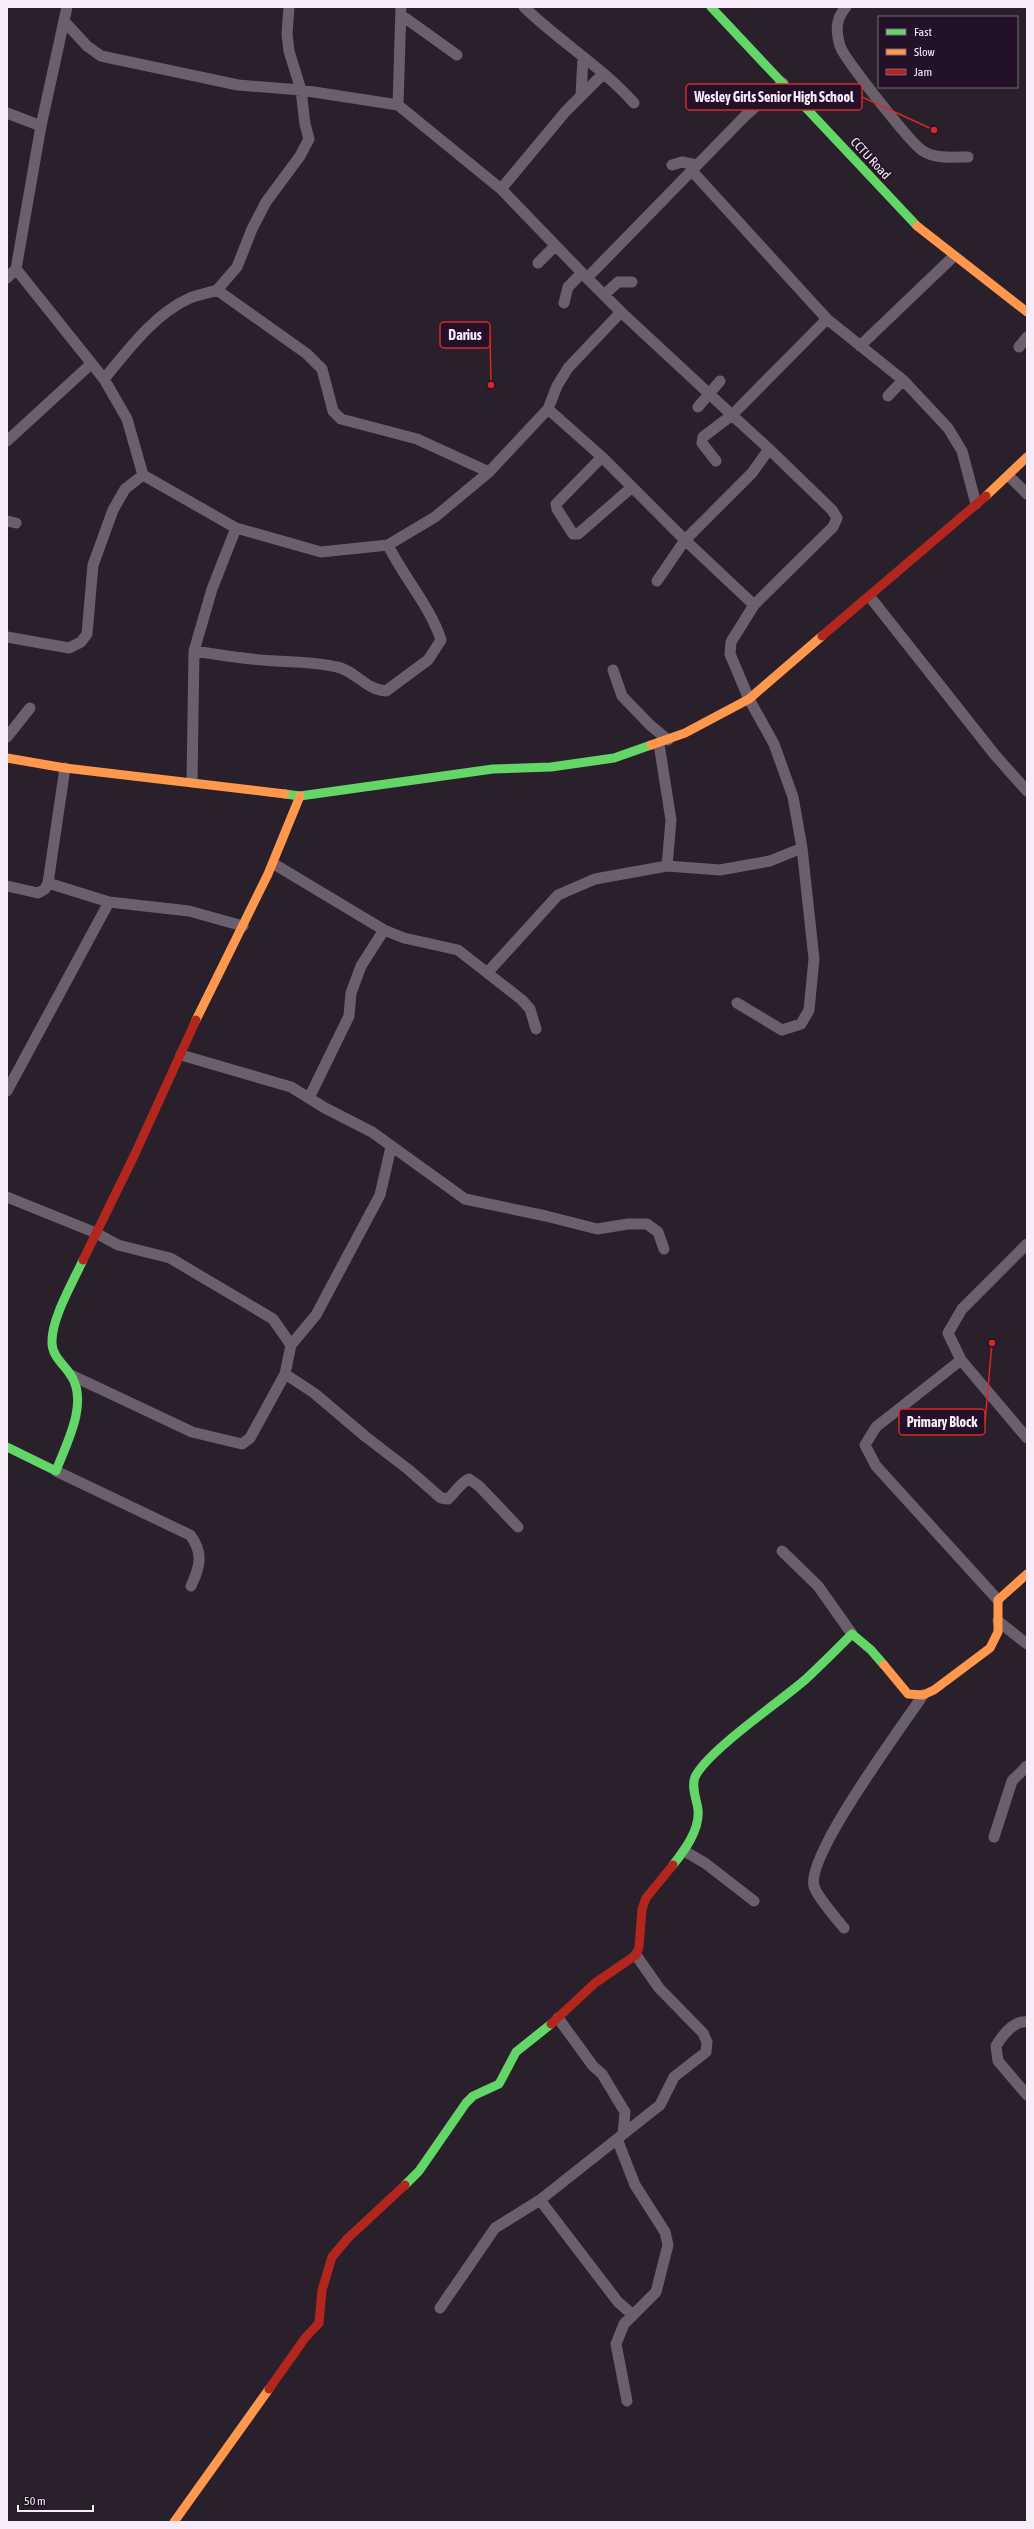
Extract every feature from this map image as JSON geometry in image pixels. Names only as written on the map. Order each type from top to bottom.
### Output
[{"type":"street","points":[[7,278],[16,269],[41,126],[65,22],[67,7]]},
{"type":"street","points":[[104,380],[130,348],[165,313],[190,298],[216,290],[237,267],[252,229],[266,202],[300,156],[310,139],[305,124],[301,90],[294,70],[287,34],[290,7]]},
{"type":"street","points":[[524,7],[603,74],[634,103]]},
{"type":"street","name":"CCTU Road","points":[[711,7],[916,225],[1027,312]]},
{"type":"street","points":[[846,7],[839,14],[837,28],[841,48],[897,125],[923,152],[947,158],[968,157]]},
{"type":"street","points":[[398,105],[401,11]]},
{"type":"street","points":[[401,11],[457,55]]},
{"type":"street","points":[[65,22],[87,46],[101,56],[238,85],[301,90],[398,105],[501,189],[621,312],[832,510],[837,518],[833,527],[754,605],[731,642],[730,654],[749,699],[774,744],[788,784],[802,848],[814,959],[809,1010],[801,1024],[782,1030],[736,1003]]},
{"type":"street","points":[[581,95],[583,58]]},
{"type":"street","points":[[501,189],[581,95],[603,74]]},
{"type":"street","points":[[564,303],[568,286],[585,275],[695,168],[746,115],[784,83]]},
{"type":"street","points":[[7,113],[41,126]]},
{"type":"street","points":[[672,165],[682,162],[695,168],[828,319],[903,380],[948,428],[962,451],[976,504]]},
{"type":"street","points":[[538,263],[555,246]]},
{"type":"street","points":[[860,346],[954,256]]},
{"type":"street","points":[[16,269],[104,380],[127,419],[143,475],[236,528],[321,552],[388,545],[435,517],[489,472],[548,409],[556,386],[568,368],[621,312]]},
{"type":"street","points":[[604,295],[618,282],[632,282]]},
{"type":"street","points":[[216,290],[307,354],[322,369],[333,411],[341,418],[417,439],[489,472]]},
{"type":"street","points":[[716,461],[702,443],[703,437],[732,415],[828,319]]},
{"type":"street","points":[[1019,347],[1027,337]]},
{"type":"street","points":[[7,441],[91,364]]},
{"type":"street","points":[[888,396],[903,380]]},
{"type":"street","points":[[698,407],[720,381]]},
{"type":"street","points":[[548,409],[602,457],[684,540],[754,605]]},
{"type":"street","points":[[657,581],[684,540],[752,473],[769,450]]},
{"type":"street","points":[[602,457],[556,504],[569,531],[573,534],[578,534],[631,488]]},
{"type":"street","points":[[7,758],[65,768],[300,796],[493,770],[551,767],[614,758],[664,742],[715,719],[749,699],[870,597],[1009,476],[1027,457]]},
{"type":"street","points":[[7,637],[69,648],[81,642],[87,634],[94,565],[113,510],[125,489],[143,475]]},
{"type":"street","points":[[1009,476],[1027,494]]},
{"type":"street","points":[[192,782],[194,652],[212,588],[236,528]]},
{"type":"street","points":[[194,652],[275,661],[300,661],[338,667],[348,671],[375,690],[386,691],[428,660],[441,640],[435,622],[402,571],[388,545]]},
{"type":"street","points":[[870,597],[995,755],[1027,791]]},
{"type":"street","points":[[613,670],[622,696],[664,742],[671,820],[667,866]]},
{"type":"street","points":[[7,737],[30,708]]},
{"type":"street","points":[[7,886],[38,893],[45,889],[48,883],[65,768]]},
{"type":"street","points":[[56,1471],[76,1408],[77,1390],[71,1375],[52,1351],[50,1341],[56,1323],[96,1233],[124,1179],[181,1055],[274,864],[300,796]]},
{"type":"street","points":[[488,972],[558,895],[594,879],[667,866],[720,870],[770,861],[802,848]]},
{"type":"street","points":[[274,864],[384,930],[404,938],[458,950],[522,1000],[530,1009],[536,1029]]},
{"type":"street","points":[[48,883],[109,902],[189,911],[243,926]]},
{"type":"street","points":[[7,1091],[109,902]]},
{"type":"street","points":[[309,1098],[349,1016],[351,993],[361,966],[384,930]]},
{"type":"street","points":[[181,1055],[291,1087],[372,1132],[464,1199],[546,1216],[597,1230],[628,1224],[648,1224],[658,1232],[664,1250]]},
{"type":"street","points":[[71,1375],[192,1432],[242,1444],[250,1438],[285,1374],[291,1345],[316,1316],[380,1195],[391,1147]]},
{"type":"street","points":[[7,1197],[96,1233],[118,1245],[170,1258],[273,1319],[291,1345]]},
{"type":"street","points":[[1027,1244],[962,1310],[948,1333],[962,1360],[1027,1438]]},
{"type":"street","points":[[844,1928],[814,1886],[814,1876],[817,1864],[829,1837],[923,1695],[960,1672],[990,1648],[996,1641],[998,1600],[876,1466],[866,1445],[876,1427],[962,1360]]},
{"type":"street","points":[[285,1374],[314,1393],[441,1498],[448,1499],[455,1493],[461,1483],[469,1480],[479,1486],[518,1527]]},
{"type":"street","points":[[7,1447],[190,1535],[200,1552],[200,1561],[191,1586]]},
{"type":"street","points":[[782,1551],[818,1586],[852,1634],[871,1650],[908,1694],[923,1695]]},
{"type":"street","points":[[998,1600],[1027,1574]]},
{"type":"street","points":[[998,1621],[1027,1644]]},
{"type":"street","points":[[174,2522],[305,2338],[319,2323],[325,2276],[332,2257],[348,2238],[419,2171],[466,2103],[473,2096],[499,2084],[516,2052],[558,2018],[595,1984],[636,1955],[639,1947],[642,1910],[646,1898],[684,1851],[698,1820],[694,1790],[700,1768],[806,1678],[852,1634]]},
{"type":"street","points":[[994,1837],[1012,1781],[1027,1766]]},
{"type":"street","points":[[684,1851],[705,1864],[754,1901]]},
{"type":"street","points":[[440,2308],[495,2228],[540,2200],[660,2105],[674,2077],[706,2052],[708,2047],[703,2033],[659,1988],[636,1955]]},
{"type":"street","points":[[558,2018],[593,2066],[602,2074],[625,2112],[620,2136],[635,2185],[665,2232],[668,2245],[660,2283],[656,2292],[624,2324],[616,2344],[627,2401]]},
{"type":"street","points":[[1027,2022],[1023,2021],[1004,2033],[996,2046],[998,2060],[1027,2095]]},
{"type":"street","points":[[540,2200],[618,2302],[633,2315]]},
{"type":"traffic: fast","points":[[711,7],[917,226]]},
{"type":"traffic: fast","points":[[285,794],[300,796],[493,769],[551,767],[614,758],[651,745]]},
{"type":"traffic: fast","points":[[7,1447],[56,1471],[70,1437],[77,1412],[78,1400],[76,1388],[72,1377],[54,1353],[52,1343],[55,1323],[63,1301],[83,1260]]},
{"type":"traffic: fast","points":[[673,1865],[690,1840],[698,1818],[694,1790],[695,1777],[702,1766],[714,1754],[746,1726],[806,1679],[852,1634],[871,1650],[884,1665]]},
{"type":"traffic: fast","points":[[405,2185],[419,2171],[466,2103],[473,2096],[499,2084],[516,2052],[551,2024]]},
{"type":"traffic: slow","points":[[917,226],[1027,312]]},
{"type":"traffic: slow","points":[[986,496],[1027,457]]},
{"type":"traffic: slow","points":[[651,745],[685,733],[749,699],[822,636]]},
{"type":"traffic: slow","points":[[7,758],[65,768],[285,794]]},
{"type":"traffic: slow","points":[[196,1020],[268,874],[300,796]]},
{"type":"traffic: slow","points":[[884,1665],[908,1694],[923,1695],[934,1690],[990,1648],[998,1632],[998,1600],[1027,1574]]},
{"type":"traffic: slow","points":[[174,2522],[269,2389]]},
{"type":"traffic: jam","points":[[822,636],[986,496]]},
{"type":"traffic: jam","points":[[83,1260],[134,1156],[196,1020]]},
{"type":"traffic: jam","points":[[551,2024],[595,1983],[636,1955],[639,1947],[642,1909],[646,1898],[673,1865]]},
{"type":"traffic: jam","points":[[269,2389],[305,2338],[319,2323],[322,2290],[332,2257],[348,2238],[405,2185]]},
{"type":"place","name":"Wesley Girls Senior High School","points":[[934,130]]},
{"type":"place","name":"Darius","points":[[491,385]]},
{"type":"place","name":"Primary Block","points":[[992,1343]]}]
